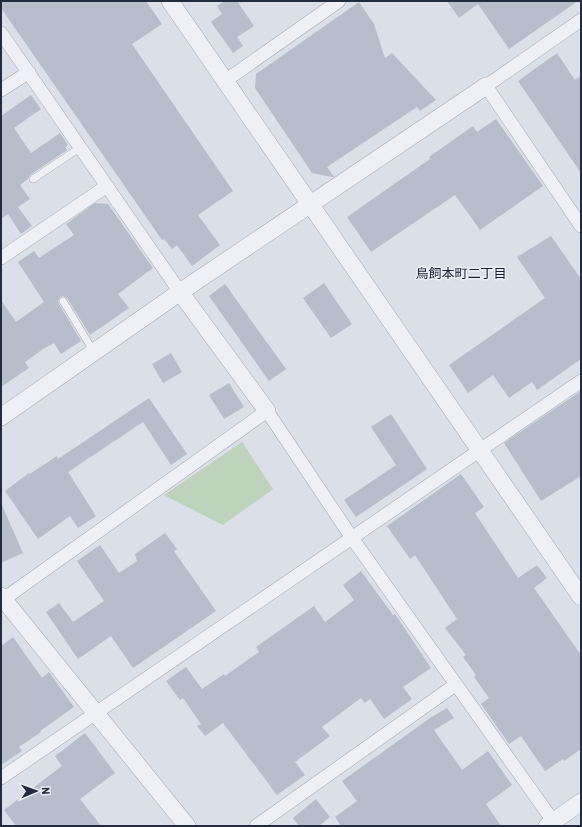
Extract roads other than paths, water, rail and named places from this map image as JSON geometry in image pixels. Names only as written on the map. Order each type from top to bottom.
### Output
[{"type":"street","points":[[170,1],[581,597]]},
{"type":"street","points":[[225,81],[340,1]]},
{"type":"street","points":[[1,417],[180,292],[486,86],[581,20]]},
{"type":"street","points":[[1,32],[180,292],[267,411],[352,538],[455,684],[550,824],[581,802]]},
{"type":"street","points":[[1,90],[29,72]]},
{"type":"street","points":[[486,86],[581,226]]},
{"type":"street","points":[[1,258],[107,186]]},
{"type":"street","points":[[1,778],[581,381]]},
{"type":"street","points":[[187,826],[2,599],[267,411]]},
{"type":"street","points":[[256,826],[455,684]]},
{"type":"lane","points":[[33,179],[81,147]]},
{"type":"lane","points":[[63,301],[94,352]]},
{"type":"district","name":"鳥飼本町二丁目","points":[[461,273]]}]
